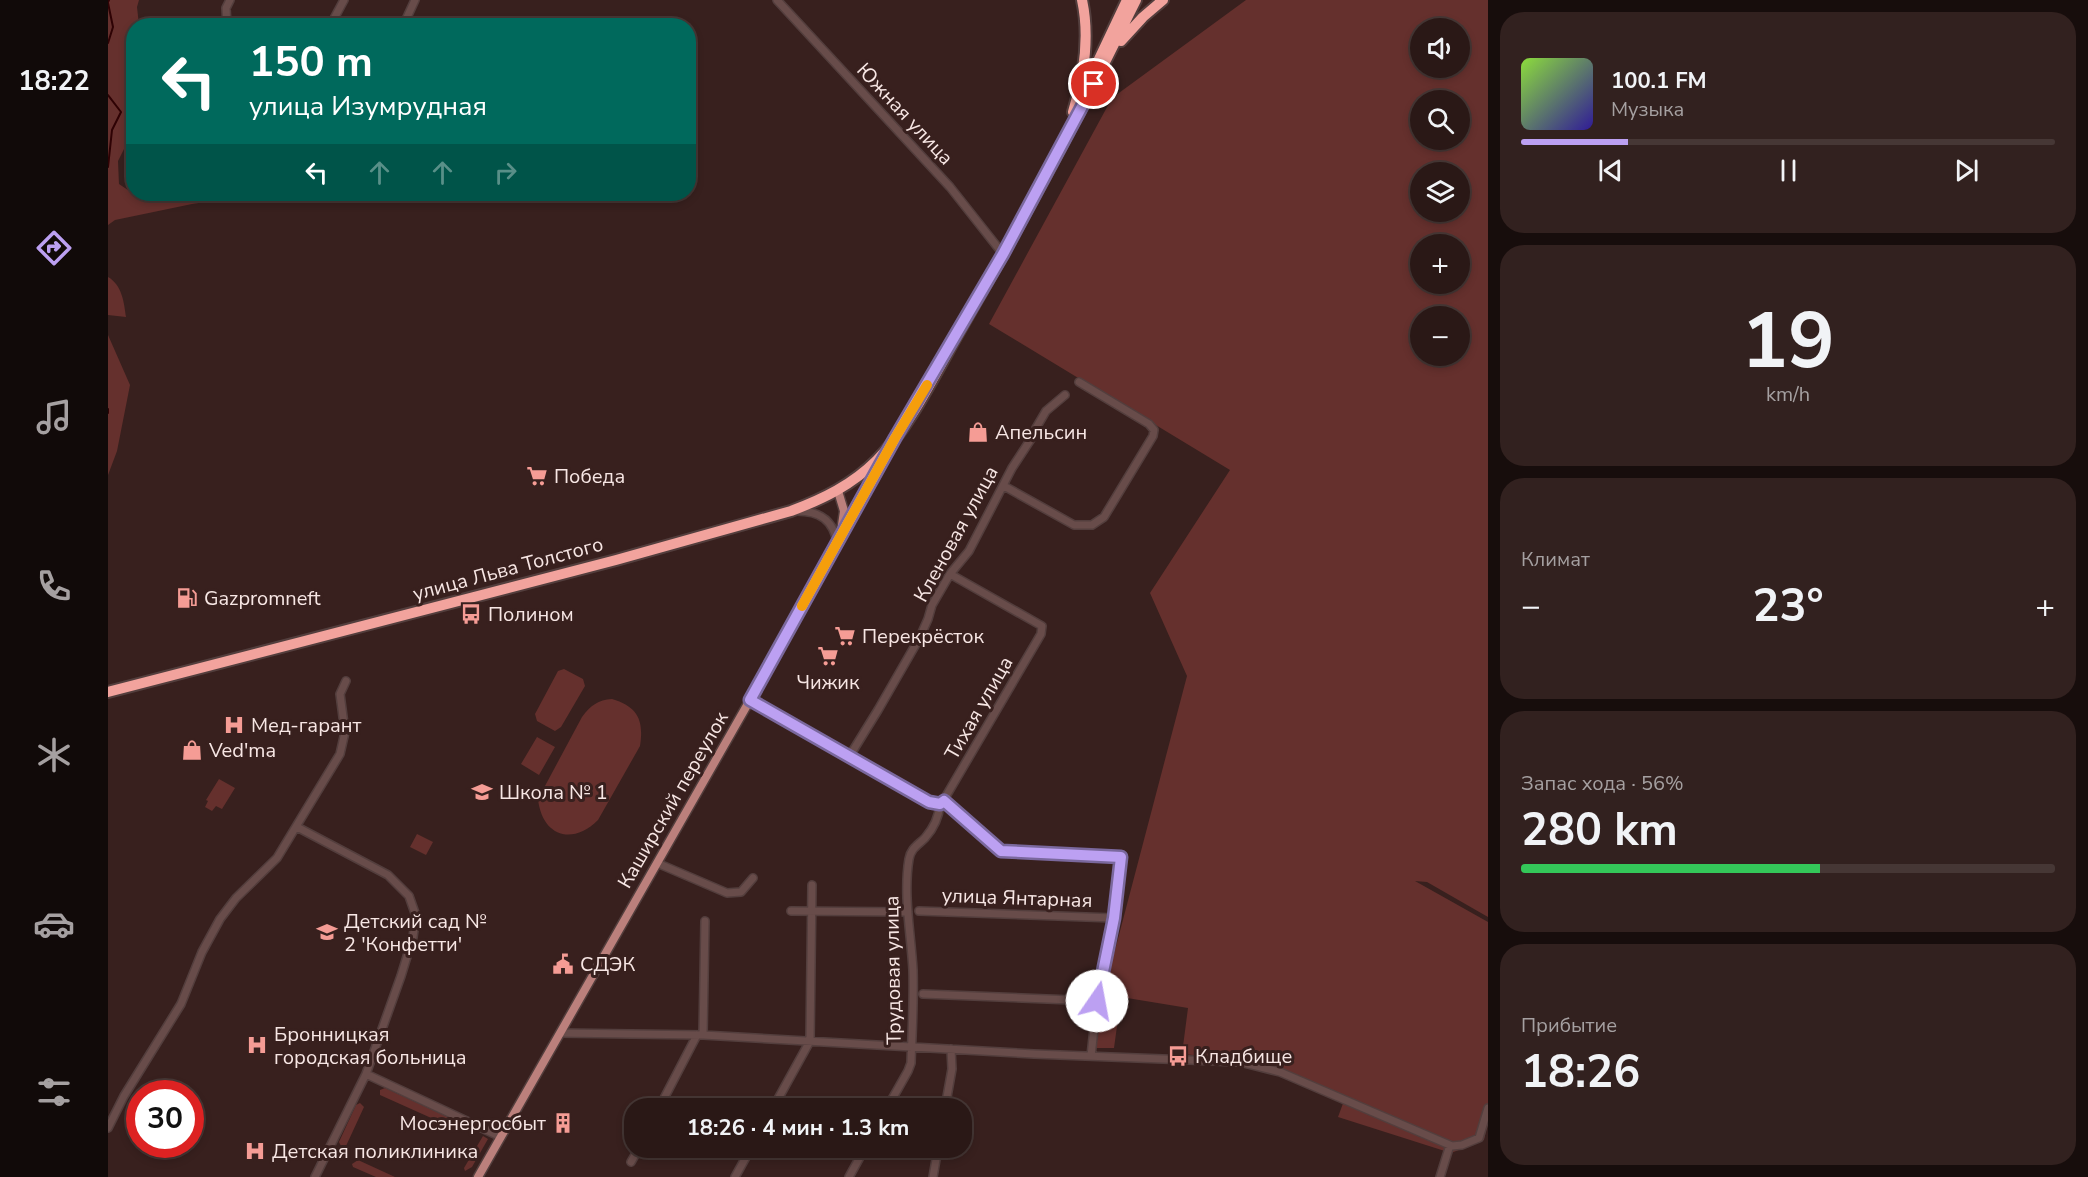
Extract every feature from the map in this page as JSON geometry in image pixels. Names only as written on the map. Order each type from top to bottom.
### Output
[{"type":"highway","points":[[1071,118],[1082,77],[1086,48],[1086,23],[1082,0]]},
{"type":"highway","points":[[1050,164],[1127,0]]},
{"type":"highway","points":[[1050,164],[1105,64],[1136,0]]},
{"type":"highway","points":[[1105,64],[1132,28],[1163,0]]},
{"type":"highway","name":"улица Льва Толстого","points":[[108,692],[616,560],[791,511],[838,490],[870,467],[895,438],[1003,254],[1050,164]]},
{"type":"main road","name":"Каширский переулок","points":[[478,1177],[750,700],[895,438]]},
{"type":"main road","points":[[837,543],[844,511],[838,490]]},
{"type":"street","points":[[227,18],[226,8],[230,0]]},
{"type":"street","points":[[334,18],[344,0]]},
{"type":"street","points":[[407,18],[415,0]]},
{"type":"street","name":"Южная улица","points":[[777,0],[950,187],[1003,254]]},
{"type":"street","points":[[1004,486],[1074,525],[1092,525],[1104,517],[1153,436],[1154,430],[1149,424],[1079,382]]},
{"type":"street","name":"Кленовая улица","points":[[849,757],[920,636],[928,620],[932,604],[950,574],[969,551],[1046,411],[1065,395]]},
{"type":"street","points":[[791,511],[803,511],[823,516],[834,529],[837,543]]},
{"type":"street","name":"Тихая улица","points":[[909,861],[911,852],[931,830],[942,803],[1041,634],[1042,626],[950,574]]},
{"type":"street","points":[[108,1128],[181,1004],[196,964],[220,919],[236,898],[277,858],[340,754],[345,732],[340,694],[346,681]]},
{"type":"street","points":[[750,700],[929,802],[942,803],[1001,851],[1121,857],[1114,918],[1097,1001],[1090,1056]]},
{"type":"street","points":[[297,827],[388,875],[405,890],[415,909],[416,923],[366,1074],[315,1177]]},
{"type":"street","name":"Трудовая улица","points":[[893,1098],[908,1071],[911,1046],[913,970],[908,912],[909,861]]},
{"type":"street","points":[[657,862],[727,893],[741,892],[753,878]]},
{"type":"street","points":[[779,1098],[810,1041],[812,885]]},
{"type":"street","points":[[790,911],[908,912]]},
{"type":"street","name":"улица Янтарная","points":[[920,911],[1114,918]]},
{"type":"street","points":[[665,1098],[700,1035],[705,921]]},
{"type":"street","points":[[924,994],[1097,1001]]},
{"type":"street","points":[[560,1033],[700,1035],[1240,1062],[1299,1080],[1450,1145],[1462,1145],[1479,1138],[1488,1108]]},
{"type":"street","points":[[947,1098],[952,1069],[951,1049]]},
{"type":"street","points":[[366,1074],[501,1137]]},
{"type":"street","points":[[108,1107],[117,1111]]},
{"type":"street","points":[[1440,1177],[1450,1145]]},
{"type":"street","points":[[631,1162],[633,1158]]},
{"type":"street","points":[[735,1177],[745,1158]]},
{"type":"street","points":[[849,1177],[859,1158]]},
{"type":"street","points":[[933,1177],[936,1158]]},
{"type":"shaded area","points":[[108,0],[139,0],[138,18],[126,18],[126,145],[118,161],[119,184],[126,189],[126,201],[212,201],[115,220],[108,225]]},
{"type":"shaded area","points":[[1246,0],[1488,0],[1488,917],[1427,882],[1415,881],[1488,922],[1488,1122],[1484,1140],[1451,1153],[1338,1117],[1345,1098],[1237,1059],[1182,1054],[1188,1008],[1121,997],[1114,1048],[1096,1048],[1104,992],[1187,676],[1150,593],[1230,470],[989,324],[1112,98]]},
{"type":"shaded area","points":[[108,277],[119,289],[126,317],[108,315]]},
{"type":"shaded area","points":[[108,335],[130,385],[117,451],[108,475]]},
{"type":"shaded area","points":[[564,669],[583,679],[585,686],[561,727],[555,731],[537,721],[535,714],[558,671]]},
{"type":"shaded area","points":[[612,699],[628,706],[637,716],[641,729],[640,746],[598,820],[578,833],[569,835],[560,833],[545,822],[538,799],[582,717],[595,704]]},
{"type":"shaded area","points":[[537,737],[555,747],[539,775],[521,764]]},
{"type":"shaded area","points":[[219,779],[235,788],[222,809],[216,806],[212,811],[205,807],[208,801],[206,800]]},
{"type":"shaded area","points":[[417,834],[433,842],[426,855],[410,847]]},
{"type":"shaded area","points":[[385,1088],[465,1125],[466,1128],[458,1130],[380,1095],[380,1090]]},
{"type":"shaded area","points":[[360,1103],[364,1107],[346,1146],[341,1146],[339,1142],[356,1105]]},
{"type":"shaded area","points":[[483,1136],[488,1139],[472,1167],[465,1171],[464,1168]]},
{"type":"shaded area","points":[[358,1160],[395,1177],[376,1177],[353,1167],[352,1164]]},
{"type":"waterway","points":[[108,3],[113,27],[108,43]]},
{"type":"waterway","points":[[108,95],[121,112],[112,130],[108,167]]},
{"type":"slow traffic","points":[[802,606],[927,385]]},
{"type":"place","name":"Апельсин","points":[[978,432]]},
{"type":"place","name":"Победа","points":[[537,476]]},
{"type":"place","name":"Gazpromneft","points":[[187,598]]},
{"type":"place","name":"Полином","points":[[471,614]]},
{"type":"place","name":"Перекрёсток","points":[[845,636]]},
{"type":"place","name":"Чижик","points":[[828,656]]},
{"type":"place","name":"Мед-гарант","points":[[234,725]]},
{"type":"place","name":"Ved'ma","points":[[192,750]]},
{"type":"place","name":"Школа № 1","points":[[482,792]]},
{"type":"place","name":"Детский сад № 2 'Конфетти'","points":[[327,932]]},
{"type":"place","name":"СДЭК","points":[[563,964]]},
{"type":"place","name":"Бронницкая городская больница","points":[[257,1045]]},
{"type":"place","name":"Кладбище","points":[[1178,1056]]},
{"type":"place","name":"Мосэнергосбыт","points":[[563,1123]]},
{"type":"place","name":"Детская поликлиника","points":[[255,1151]]},
{"type":"route","points":[[1094,84],[1003,254],[895,438],[750,700],[929,802],[940,804],[944,801],[1001,851],[1121,857],[1114,918],[1097,1001]]}]
